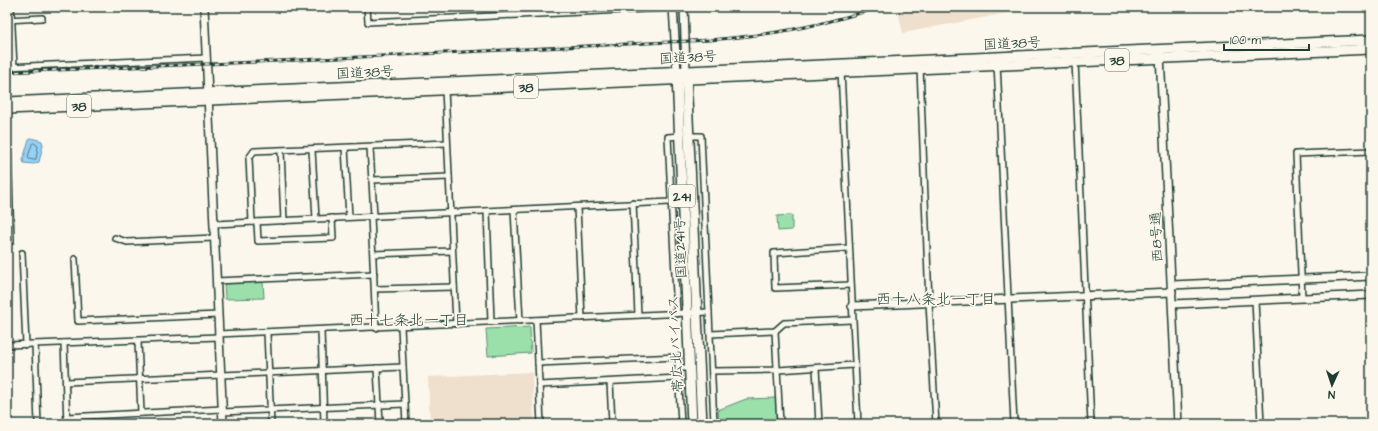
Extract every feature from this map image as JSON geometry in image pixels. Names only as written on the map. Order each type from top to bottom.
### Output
[{"type":"highway","name":"国道38号","points":[[7,109],[208,97],[1160,54],[1371,40]]},
{"type":"highway","name":"国道38号","points":[[1160,54],[1371,49]]},
{"type":"highway","name":"国道241号","points":[[682,76],[692,312],[702,424]]},
{"type":"highway","name":"国道38号","points":[[7,102],[208,97]]},
{"type":"highway","name":"帯広北バイパス","points":[[692,312],[690,368],[692,424]]},
{"type":"street","points":[[10,7],[9,20],[14,67]]},
{"type":"street","points":[[204,7],[222,424]]},
{"type":"street","points":[[367,7],[368,22],[687,7]]},
{"type":"street","points":[[520,7],[520,15]]},
{"type":"street","points":[[673,7],[682,76]]},
{"type":"street","points":[[682,76],[684,7]]},
{"type":"street","points":[[9,20],[42,18]]},
{"type":"street","name":"西8号通","points":[[1160,54],[1178,424]]},
{"type":"street","points":[[7,67],[207,58]]},
{"type":"street","points":[[1074,58],[1091,424]]},
{"type":"street","points":[[997,62],[1014,424]]},
{"type":"street","points":[[920,65],[929,303],[936,424]]},
{"type":"street","points":[[841,68],[858,424],[847,424]]},
{"type":"street","points":[[445,86],[456,324]]},
{"type":"street","points":[[7,109],[11,241]]},
{"type":"street","points":[[677,314],[670,202],[668,137],[701,136],[714,424]]},
{"type":"street","points":[[332,218],[333,238],[258,240],[254,222],[249,158],[254,151],[312,150],[447,143]]},
{"type":"street","points":[[370,147],[376,328]]},
{"type":"street","points":[[345,148],[349,218]]},
{"type":"street","points":[[312,150],[316,219]]},
{"type":"street","points":[[281,151],[284,221]]},
{"type":"street","points":[[1302,298],[1300,280],[1296,154],[1371,151]]},
{"type":"street","points":[[372,180],[449,177]]},
{"type":"street","points":[[214,224],[670,202]]},
{"type":"street","points":[[633,203],[638,315]]},
{"type":"street","points":[[577,207],[582,318]]},
{"type":"street","points":[[514,210],[520,321]]},
{"type":"street","points":[[487,211],[491,322]]},
{"type":"street","points":[[115,238],[127,242],[214,238]]},
{"type":"street","points":[[849,248],[774,253],[775,288],[851,285]]},
{"type":"street","points":[[373,254],[452,251]]},
{"type":"street","points":[[22,253],[26,345]]},
{"type":"street","points":[[76,259],[78,321],[218,315]]},
{"type":"street","points":[[216,281],[374,274]]},
{"type":"street","points":[[852,306],[1085,296],[1371,276]]},
{"type":"street","points":[[374,289],[454,287]]},
{"type":"street","points":[[1173,304],[1371,295]]},
{"type":"street","points":[[1255,300],[1261,424]]},
{"type":"street","points":[[7,345],[138,341],[320,330],[709,312]]},
{"type":"street","points":[[536,320],[541,424]]},
{"type":"street","points":[[710,334],[776,331],[784,323],[852,320]]},
{"type":"street","points":[[401,327],[406,424]]},
{"type":"street","points":[[320,330],[324,424]]},
{"type":"street","points":[[776,331],[780,424]]},
{"type":"street","points":[[267,333],[271,424]]},
{"type":"street","points":[[138,341],[141,413]]},
{"type":"street","points":[[64,343],[67,424]]},
{"type":"street","points":[[35,344],[38,424]]},
{"type":"street","points":[[538,363],[678,357],[681,424]]},
{"type":"street","points":[[712,371],[778,370],[854,365]]},
{"type":"street","points":[[66,382],[403,367]]},
{"type":"street","points":[[377,368],[380,424]]},
{"type":"street","points":[[678,368],[690,368]]},
{"type":"street","points":[[816,368],[819,424]]},
{"type":"street","points":[[539,385],[679,378]]},
{"type":"street","points":[[610,382],[612,424]]},
{"type":"street","points":[[66,417],[405,404]]},
{"type":"shaded area","points":[[897,7],[1038,7],[903,33]]},
{"type":"shaded area","points":[[532,372],[534,424],[430,424],[428,377]]},
{"type":"green space","points":[[792,215],[792,230],[778,231],[777,216]]},
{"type":"green space","points":[[263,282],[264,298],[225,299],[224,283]]},
{"type":"green space","points":[[530,327],[531,353],[488,356],[486,329]]},
{"type":"green space","points":[[776,398],[777,424],[719,424],[718,410],[746,399]]},
{"type":"water","points":[[31,138],[42,141],[43,145],[39,162],[34,164],[24,163],[23,160],[29,139]]},
{"type":"railway","points":[[7,72],[257,62],[710,40],[736,38],[801,28],[882,7]]},
{"type":"district","name":"西十八条北一丁目","points":[[936,299]]},
{"type":"district","name":"西十七条北一丁目","points":[[409,320]]}]
